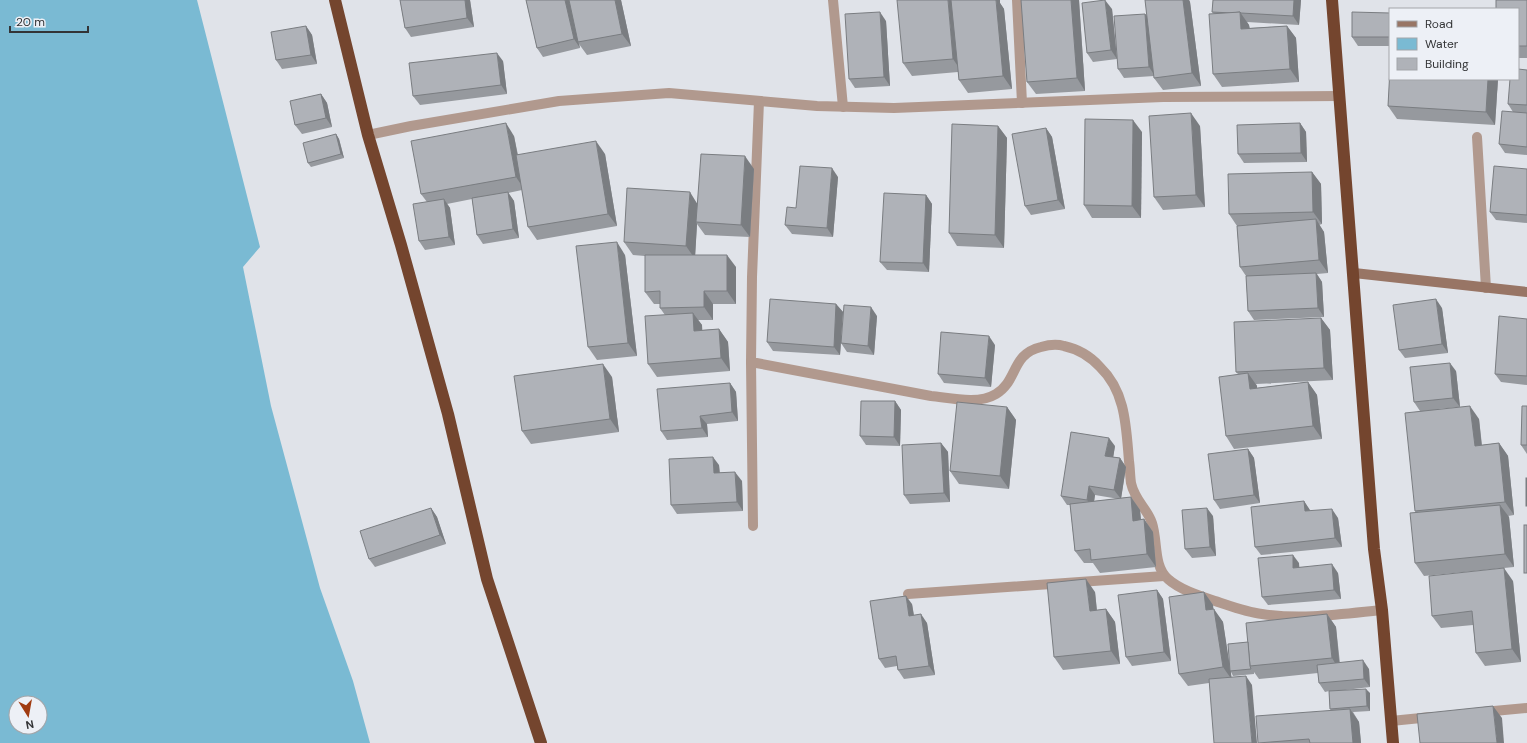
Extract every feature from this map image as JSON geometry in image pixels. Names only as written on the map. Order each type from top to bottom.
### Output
[{"type":"highway","points":[[335,0],[368,135],[401,245],[448,414],[487,579],[541,743]]},
{"type":"highway","points":[[1332,0],[1374,549],[1382,610],[1393,743]]},
{"type":"street","points":[[833,0],[843,107]]},
{"type":"street","points":[[1017,0],[1022,103]]},
{"type":"street","points":[[368,135],[457,117],[499,112],[559,101],[669,92],[759,101],[843,107],[894,108],[1163,97],[1339,96]]},
{"type":"street","points":[[753,526],[751,362],[752,277],[759,101]]},
{"type":"street","points":[[1478,137],[1486,288]]},
{"type":"street","points":[[1354,273],[1527,292]]},
{"type":"street","points":[[751,362],[931,396],[955,399],[978,399],[989,397],[1003,389],[1012,377],[1019,360],[1025,354],[1036,348],[1048,345],[1063,346],[1087,354],[1106,373],[1120,397],[1125,420],[1131,482],[1138,502],[1146,511],[1152,523],[1160,568],[1164,576],[1174,584],[1200,596],[1261,614],[1293,617],[1323,616],[1382,610]]},
{"type":"street","points":[[908,594],[1164,576]]},
{"type":"street","points":[[1470,713],[1527,710]]},
{"type":"street","points":[[1391,721],[1439,716]]},
{"type":"water","points":[[0,0],[197,0],[260,247],[243,267],[271,406],[320,588],[353,681],[370,743],[0,743]]},
{"type":"building","points":[[400,0],[465,0],[467,18],[405,28]]},
{"type":"building","points":[[526,0],[565,0],[574,39],[537,48]]},
{"type":"building","points":[[569,0],[615,0],[622,34],[578,42]]},
{"type":"building","points":[[897,0],[948,0],[953,59],[903,63]]},
{"type":"building","points":[[951,0],[996,0],[1003,76],[959,80]]},
{"type":"building","points":[[1021,0],[1071,0],[1077,78],[1027,82]]},
{"type":"building","points":[[1105,0],[1111,50],[1087,53],[1082,3]]},
{"type":"building","points":[[1145,0],[1183,0],[1192,73],[1154,78]]},
{"type":"building","points":[[1213,0],[1294,0],[1293,16],[1240,12],[1212,12]]},
{"type":"building","points":[[1496,0],[1527,0],[1527,46],[1519,46],[1519,8],[1496,8]]},
{"type":"building","points":[[880,12],[884,77],[849,79],[845,14]]},
{"type":"building","points":[[1240,12],[1241,29],[1287,26],[1290,69],[1213,74],[1209,14]]},
{"type":"building","points":[[1352,12],[1389,13],[1389,37],[1352,37]]},
{"type":"building","points":[[1145,14],[1149,67],[1118,69],[1114,16]]},
{"type":"building","points":[[306,26],[311,55],[276,60],[271,32]]},
{"type":"building","points":[[497,53],[501,85],[413,96],[409,63]]},
{"type":"building","points":[[1519,69],[1527,70],[1527,105],[1508,104],[1510,80],[1519,80]]},
{"type":"building","points":[[1389,80],[1488,80],[1486,112],[1388,106]]},
{"type":"building","points":[[321,94],[326,118],[295,125],[290,101]]},
{"type":"building","points":[[1502,111],[1527,113],[1527,147],[1499,144]]},
{"type":"building","points":[[1191,113],[1196,195],[1154,197],[1149,116]]},
{"type":"building","points":[[1085,119],[1133,120],[1132,206],[1084,205]]},
{"type":"building","points":[[506,123],[516,177],[421,194],[411,141]]},
{"type":"building","points":[[1300,123],[1301,153],[1238,154],[1237,125]]},
{"type":"building","points":[[952,124],[998,126],[995,235],[949,233]]},
{"type":"building","points":[[1046,128],[1058,200],[1025,206],[1012,134]]},
{"type":"building","points":[[336,134],[341,154],[308,163],[303,143]]},
{"type":"building","points":[[596,141],[608,214],[528,227],[516,155]]},
{"type":"building","points":[[701,154],[745,156],[741,225],[696,222]]},
{"type":"building","points":[[800,166],[832,168],[827,228],[785,225],[787,207],[796,208]]},
{"type":"building","points":[[1494,166],[1527,169],[1527,215],[1490,212]]},
{"type":"building","points":[[1312,172],[1313,212],[1229,214],[1228,174]]},
{"type":"building","points":[[627,188],[690,192],[686,246],[624,242]]},
{"type":"building","points":[[508,192],[513,229],[477,235],[472,198]]},
{"type":"building","points":[[884,193],[926,195],[923,263],[880,262]]},
{"type":"building","points":[[444,199],[449,237],[419,241],[413,204]]},
{"type":"building","points":[[1316,219],[1319,260],[1240,267],[1237,226]]},
{"type":"building","points":[[617,242],[628,343],[588,347],[576,246]]},
{"type":"building","points":[[645,255],[727,255],[727,291],[704,291],[704,307],[660,308],[660,291],[645,292]]},
{"type":"building","points":[[1316,273],[1318,308],[1248,311],[1246,276]]},
{"type":"building","points":[[770,299],[836,304],[834,347],[767,342]]},
{"type":"building","points":[[1436,299],[1442,344],[1399,350],[1393,305]]},
{"type":"building","points":[[844,305],[871,307],[868,346],[841,343]]},
{"type":"building","points":[[693,313],[694,331],[719,329],[721,358],[648,364],[645,316]]},
{"type":"building","points":[[1499,316],[1527,319],[1527,376],[1495,374]]},
{"type":"building","points":[[1321,318],[1324,368],[1236,372],[1234,322]]},
{"type":"building","points":[[941,332],[989,336],[985,378],[938,374]]},
{"type":"building","points":[[1450,363],[1453,398],[1414,402],[1410,367]]},
{"type":"building","points":[[603,364],[610,419],[522,431],[514,376]]},
{"type":"building","points":[[1248,373],[1250,389],[1308,382],[1313,426],[1226,436],[1219,377]]},
{"type":"building","points":[[730,383],[732,412],[700,416],[702,428],[661,431],[657,389]]},
{"type":"building","points":[[861,401],[895,401],[894,437],[860,436]]},
{"type":"building","points":[[957,402],[1007,407],[1000,476],[950,471]]},
{"type":"building","points":[[1470,406],[1475,446],[1499,443],[1505,502],[1415,511],[1405,413]]},
{"type":"building","points":[[1522,406],[1527,406],[1527,445],[1521,445]]},
{"type":"building","points":[[1071,432],[1109,438],[1105,456],[1120,458],[1114,490],[1089,486],[1087,500],[1061,496]]},
{"type":"building","points":[[941,443],[944,493],[904,495],[902,445]]},
{"type":"building","points":[[1248,449],[1254,495],[1214,500],[1208,454]]},
{"type":"building","points":[[713,457],[714,473],[735,472],[737,502],[671,505],[669,459]]},
{"type":"building","points":[[1527,478],[1527,506],[1526,506]]},
{"type":"building","points":[[1131,497],[1133,521],[1144,519],[1147,554],[1091,560],[1090,549],[1075,551],[1070,504]]},
{"type":"building","points":[[1304,501],[1305,511],[1332,509],[1335,538],[1255,547],[1251,507]]},
{"type":"building","points":[[1500,505],[1505,554],[1415,563],[1410,513]]},
{"type":"building","points":[[431,508],[440,535],[369,559],[360,531]]},
{"type":"building","points":[[1207,508],[1210,547],[1185,549],[1182,510]]},
{"type":"building","points":[[1524,525],[1527,525],[1527,573],[1524,573]]},
{"type":"building","points":[[1293,555],[1293,568],[1332,564],[1334,590],[1262,597],[1258,558]]},
{"type":"building","points":[[1504,568],[1512,649],[1476,653],[1472,611],[1432,616],[1429,576]]},
{"type":"building","points":[[1086,579],[1090,611],[1106,609],[1111,651],[1054,657],[1047,583]]},
{"type":"building","points":[[1157,590],[1164,652],[1126,657],[1118,595]]},
{"type":"building","points":[[1204,592],[1206,610],[1214,609],[1223,667],[1179,674],[1169,597]]},
{"type":"building","points":[[906,596],[909,616],[921,614],[929,666],[898,670],[896,656],[879,659],[870,601]]},
{"type":"building","points":[[1327,614],[1332,658],[1250,666],[1246,623]]},
{"type":"building","points":[[1248,642],[1251,669],[1230,671],[1228,644]]},
{"type":"building","points":[[1363,660],[1364,679],[1319,683],[1317,665]]},
{"type":"building","points":[[1246,676],[1252,743],[1214,743],[1209,679]]},
{"type":"building","points":[[1366,689],[1367,706],[1330,709],[1329,691]]},
{"type":"building","points":[[1493,706],[1497,743],[1420,743],[1417,714]]},
{"type":"building","points":[[1350,709],[1353,743],[1310,743],[1309,739],[1258,743],[1256,716]]}]
